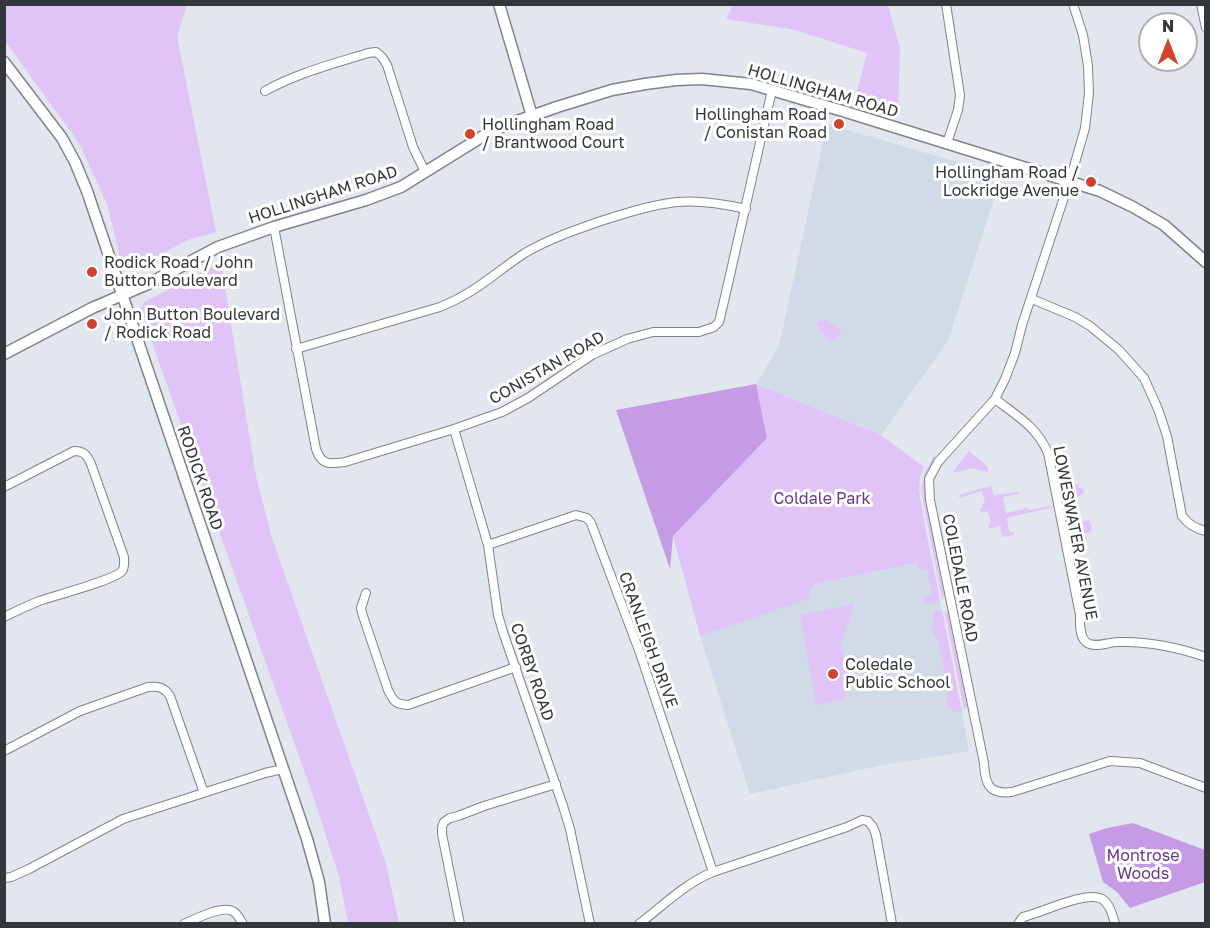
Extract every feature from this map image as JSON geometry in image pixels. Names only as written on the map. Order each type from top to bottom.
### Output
[{"type":"street","points":[[499,4],[532,116]]},
{"type":"street","points":[[946,4],[960,95],[958,111],[947,143]]},
{"type":"street","name":"COLEDALE ROAD","points":[[1073,4],[1083,35],[1089,93],[1085,128],[1070,182],[1015,353],[995,399],[938,462],[929,480],[930,500],[984,763],[985,778],[990,787],[995,792],[1012,792],[1110,761],[1140,763],[1206,788]]},
{"type":"street","points":[[1201,4],[1206,28]]},
{"type":"street","points":[[265,91],[299,75],[376,52],[387,65],[413,147],[424,172]]},
{"type":"street","name":"RODICK ROAD","points":[[4,62],[53,126],[72,156],[87,191],[307,839],[315,867],[325,924]]},
{"type":"street","name":"HOLLINGHAM ROAD","points":[[4,354],[218,247],[274,227],[389,192],[411,182],[488,133],[612,90],[666,81],[702,79],[751,84],[1100,191],[1164,225],[1206,262]]},
{"type":"street","name":"CONISTAN ROAD","points":[[274,227],[316,449],[323,462],[335,464],[345,462],[502,412],[528,398],[592,355],[627,339],[653,332],[699,332],[714,327],[719,322],[772,90]]},
{"type":"street","points":[[296,349],[440,307],[472,291],[524,254],[575,229],[652,206],[679,202],[724,204],[746,209]]},
{"type":"street","points":[[1032,299],[1076,317],[1089,326],[1119,350],[1144,378],[1167,436],[1182,516],[1188,524],[1206,531]]},
{"type":"street","name":"LOWESWATER AVENUE","points":[[995,399],[1030,425],[1044,443],[1048,453],[1084,640],[1094,645],[1117,642],[1164,645],[1206,657]]},
{"type":"street","name":"CORBY ROAD","points":[[454,429],[488,544],[498,615],[570,829],[590,924]]},
{"type":"street","points":[[4,487],[66,454],[80,451],[87,454],[124,557],[124,565],[122,571],[110,579],[40,601],[4,617]]},
{"type":"street","name":"CRANLEIGH DRIVE","points":[[488,544],[576,515],[587,518],[591,523],[640,653],[713,872]]},
{"type":"street","points":[[366,593],[361,608],[362,613],[388,690],[392,700],[396,703],[408,705],[516,667]]},
{"type":"street","points":[[4,751],[81,711],[148,687],[158,686],[166,690],[170,696],[204,793]]},
{"type":"street","points":[[4,878],[29,869],[123,819],[283,769]]},
{"type":"street","points":[[460,924],[441,834],[444,822],[484,806],[556,784]]},
{"type":"street","points":[[639,924],[700,877],[862,820],[868,821],[876,835],[892,924]]},
{"type":"street","points":[[1018,924],[1023,917],[1093,896],[1100,898],[1108,905],[1115,924]]},
{"type":"street","points":[[184,924],[218,910],[228,909],[235,912],[243,924]]},
{"type":"shaded area","points":[[827,124],[1002,175],[948,341],[881,435],[756,384],[779,346]]},
{"type":"shaded area","name":"Coledale Public School","points":[[932,560],[969,751],[883,765],[750,794],[700,636],[809,599],[811,589],[815,584]]},
{"type":"green space","points":[[733,4],[888,5],[900,48],[898,115],[854,102],[867,53],[795,30],[726,19]]},
{"type":"green space","points":[[4,5],[187,5],[177,36],[216,232],[188,240],[139,266],[130,269],[125,266],[121,261],[107,204],[79,143],[5,41]]},
{"type":"green space","points":[[221,263],[256,476],[272,538],[386,863],[399,923],[348,923],[339,876],[311,790],[140,309],[145,302]]},
{"type":"green space","points":[[826,320],[841,331],[839,337],[832,341],[825,337],[817,325],[819,321]]},
{"type":"green space","name":"Coldale Park","points":[[756,384],[881,435],[924,467],[919,490],[940,601],[929,604],[923,601],[923,598],[932,595],[927,569],[919,569],[916,563],[815,584],[811,589],[809,599],[700,636],[673,536],[767,438]]},
{"type":"green space","points":[[756,384],[767,438],[673,536],[670,569],[616,410]]},
{"type":"green space","points":[[969,451],[987,466],[988,472],[974,468],[952,473]]},
{"type":"green space","points":[[934,455],[937,457],[928,473],[925,491],[945,595],[942,599],[921,490],[925,472]]},
{"type":"green space","points":[[1073,482],[1073,485],[1079,484],[1079,488],[1083,488],[1084,491],[1072,501],[1064,503],[1061,484]]},
{"type":"green space","points":[[991,486],[994,495],[1019,492],[1019,494],[1003,497],[1006,513],[1028,508],[1029,510],[1053,507],[1007,518],[1009,532],[1013,532],[1014,535],[1002,537],[1000,526],[989,529],[988,524],[991,523],[988,511],[981,513],[982,504],[985,503],[982,491],[959,498],[959,495]]},
{"type":"green space","points":[[1089,520],[1091,532],[1071,538],[1068,522]]},
{"type":"green space","points":[[854,604],[840,649],[843,651],[850,690],[845,692],[846,699],[816,705],[800,615]]},
{"type":"green space","points":[[942,610],[962,712],[954,712],[949,708],[948,690],[938,641],[932,632],[933,615],[936,611]]},
{"type":"green space","points":[[945,612],[950,616],[967,703],[964,710]]},
{"type":"green space","name":"Montrose Woods","points":[[1133,823],[1205,850],[1205,882],[1130,908],[1117,892],[1103,882],[1089,834]]},
{"type":"place","name":"Hollingham Road / Conistan Road","points":[[839,124]]},
{"type":"place","name":"Hollingham Road / Brantwood Court","points":[[470,134]]},
{"type":"place","name":"Hollingham Road / Lockridge Avenue","points":[[1091,182]]},
{"type":"place","name":"Rodick Road / John Button Boulevard","points":[[92,272]]},
{"type":"place","name":"John Button Boulevard / Rodick Road","points":[[92,324]]},
{"type":"place","name":"Coledale Public School","points":[[833,674]]}]
